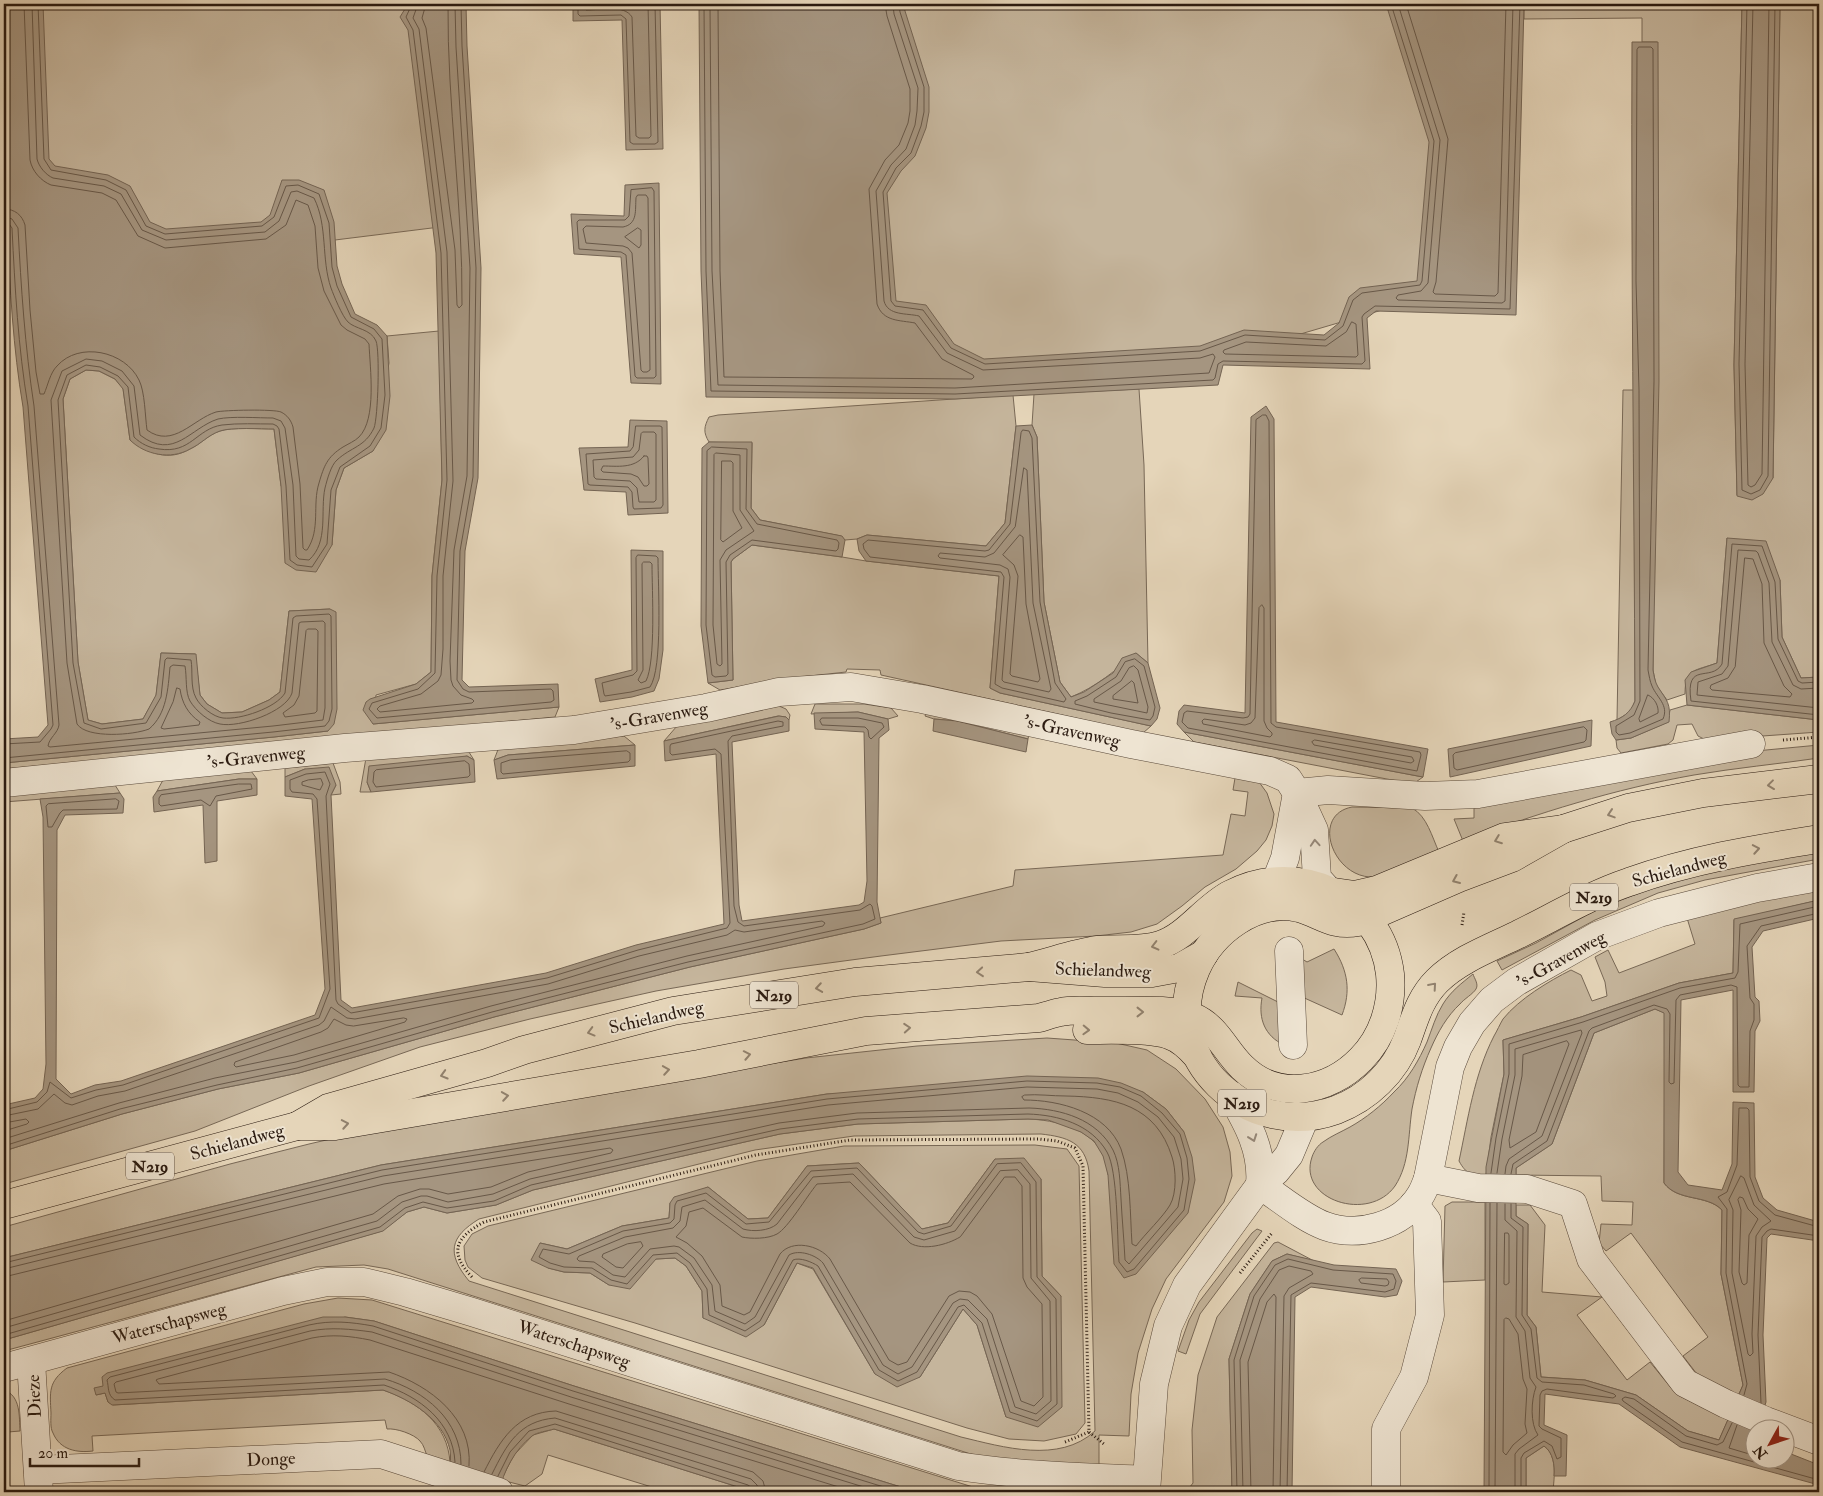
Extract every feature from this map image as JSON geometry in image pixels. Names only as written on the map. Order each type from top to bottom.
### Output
[{"type":"main road","name":"N219","points":[[1333,1080],[1316,1097],[1305,1117],[1269,1114],[1243,1104],[1210,1075],[1197,1056],[1189,1036],[1187,1015],[1191,984],[1204,954],[1226,930],[1250,914],[1269,894],[1276,881],[1309,882],[1330,890],[1355,895],[1370,892],[1505,837],[1563,829],[1628,808],[1703,793],[1819,779]]},
{"type":"main road","name":"N219","points":[[1250,914],[1270,908],[1298,908],[1333,923],[1349,924],[1366,919],[1459,878],[1512,858],[1563,829]]},
{"type":"main road","name":"Schielandweg","points":[[1305,1117],[1322,1114],[1346,1105],[1373,1088],[1395,1064],[1404,1046],[1416,1011],[1425,995],[1436,981],[1451,969],[1584,901],[1626,882],[1693,863],[1749,850],[1819,839]]},
{"type":"main road","name":"Schielandweg","points":[[1029,968],[1097,950],[1162,945],[1180,935],[1216,903],[1239,890],[1276,881]]},
{"type":"main road","name":"N219","points":[[1187,1015],[1195,1017],[1210,1028],[1241,1067],[1264,1082],[1280,1088],[1303,1089],[1316,1087],[1333,1080],[1352,1068],[1367,1054],[1383,1026],[1389,1005],[1390,982],[1387,960],[1379,938],[1366,919],[1352,904],[1330,890]]},
{"type":"main road","name":"Schielandweg","points":[[297,1126],[328,1108],[487,1063],[524,1050],[673,1011],[855,982],[1029,968],[1105,973],[1152,973],[1179,968],[1204,954]]},
{"type":"main road","name":"Schielandweg","points":[[4,1205],[297,1126],[345,1124],[699,1064],[866,1031],[1040,1018],[1062,1011],[1175,1012],[1187,1015]]},
{"type":"main road","name":"Schielandweg","points":[[1040,1018],[1068,1029],[1162,1033],[1178,1039],[1197,1056]]},
{"type":"street","name":"'s-Gravenweg","points":[[4,783],[345,748],[574,730],[706,708],[779,692],[852,687],[922,699],[1131,744],[1270,770],[1288,779],[1297,793],[1314,830],[1317,878],[1330,890]]},
{"type":"street","points":[[1276,881],[1284,858],[1297,793],[1328,790],[1426,796],[1478,794],[1751,744]]},
{"type":"street","name":"'s-Gravenweg","points":[[1260,1185],[1325,1226],[1351,1231],[1383,1226],[1414,1204],[1421,1195],[1428,1178],[1450,1067],[1458,1047],[1472,1023],[1492,1000],[1516,982],[1597,936],[1686,906],[1757,888],[1819,877]]},
{"type":"street","points":[[1289,951],[1293,1045]]},
{"type":"street","points":[[1231,1095],[1253,1138],[1262,1169],[1260,1185]]},
{"type":"street","points":[[1146,1486],[1154,1384],[1168,1326],[1187,1285],[1260,1185],[1276,1171],[1289,1155],[1305,1117]]},
{"type":"street","points":[[1428,1178],[1478,1188],[1527,1189],[1573,1204],[1591,1260],[1685,1383],[1726,1404],[1819,1441]]},
{"type":"street","points":[[1386,1492],[1386,1429],[1414,1377],[1430,1315],[1427,1221],[1414,1204]]},
{"type":"street","name":"Waterschapsweg","points":[[4,1368],[283,1291],[327,1282],[364,1282],[472,1312],[958,1466],[996,1472],[1146,1486]]},
{"type":"street","name":"Dieze","points":[[31,1361],[39,1481]]},
{"type":"street","name":"Donge","points":[[39,1481],[381,1454],[499,1492]]},
{"type":"path","points":[[474,1278],[462,1266],[458,1252],[460,1241],[470,1230],[484,1222],[756,1155],[850,1140],[1057,1140],[1075,1148],[1083,1166],[1090,1432],[1068,1442],[1060,1443]]},
{"type":"path","points":[[1236,1277],[1293,1207]]},
{"type":"shaded area","points":[[4,4],[457,4],[464,224],[190,258],[33,195]]},
{"type":"shaded area","points":[[744,4],[1471,4],[1440,293],[1161,375],[770,364]]},
{"type":"shaded area","points":[[1524,4],[1631,4],[1637,8],[1645,8],[1647,4],[1742,4],[1734,365],[1737,495],[1773,478],[1780,4],[1819,4],[1819,677],[1801,678],[1782,637],[1780,580],[1727,538],[1717,663],[1697,669],[1689,675],[1685,686],[1685,694],[1667,700],[1656,685],[1653,670],[1657,42],[1642,42],[1642,18],[1524,19]]},
{"type":"shaded area","points":[[439,331],[442,480],[432,576],[431,672],[416,684],[376,695],[373,724],[559,707],[555,717],[4,769],[4,763],[328,731],[330,609],[289,611],[280,692],[269,700],[242,712],[222,713],[207,704],[200,695],[195,654],[161,653],[156,696],[143,719],[102,724],[88,720],[78,662],[63,399],[70,379],[86,370],[99,371],[115,379],[123,388],[130,440],[145,449],[159,454],[174,455],[182,453],[220,431],[274,429],[281,486],[332,545],[336,490],[344,468],[373,451],[389,363],[387,336]]},
{"type":"shaded area","points":[[1139,389],[1144,465],[1148,663],[1136,653],[1097,683],[1071,697],[1060,682],[1044,602],[1037,437],[1032,425],[1034,394]]},
{"type":"shaded area","points":[[1623,390],[1634,390],[1635,701],[1630,712],[1617,720]]},
{"type":"shaded area","points":[[1013,395],[1016,426],[1005,523],[986,546],[867,535],[857,539],[845,540],[841,536],[760,520],[751,508],[752,443],[709,442],[705,432],[709,417],[718,415]]},
{"type":"shaded area","points":[[752,545],[866,561],[999,576],[990,688],[1000,693],[1151,726],[1143,733],[881,675],[880,670],[847,669],[846,672],[791,678],[720,690],[708,683],[733,680],[731,562]]},
{"type":"shaded area","points":[[815,704],[864,704],[891,708],[898,716],[888,719],[858,712],[811,714]]},
{"type":"shaded area","points":[[1687,705],[1819,720],[1819,732],[1706,740],[1698,736],[1692,724],[1677,725],[1673,740],[1668,744],[1621,753],[1617,748],[1616,740],[1631,738],[1668,722],[1670,710]]},
{"type":"shaded area","points":[[779,706],[786,709],[790,715],[789,720],[786,717],[778,716],[664,741],[677,726]]},
{"type":"shaded area","points":[[927,711],[1029,734],[1028,739],[957,721],[934,719],[925,716]]},
{"type":"shaded area","points":[[1184,732],[1423,777],[1413,784],[1194,742]]},
{"type":"shaded area","points":[[624,736],[635,745],[508,755],[494,760],[499,747]]},
{"type":"shaded area","points":[[1819,745],[1819,758],[1709,773],[1635,787],[1548,812],[1463,841],[1454,819],[1474,818],[1474,808],[1564,792],[1745,752]]},
{"type":"shaded area","points":[[467,749],[474,760],[467,756],[367,782],[371,792],[360,792],[366,758]]},
{"type":"shaded area","points":[[333,763],[340,782],[341,794],[331,795],[336,785],[305,769],[285,777],[285,768]]},
{"type":"shaded area","points":[[251,771],[257,779],[239,779],[157,791],[163,780]]},
{"type":"shaded area","points":[[1235,778],[1259,782],[1267,793],[1274,814],[1272,826],[1266,840],[1257,851],[1236,869],[1205,887],[1157,924],[1131,932],[1096,936],[1001,941],[784,969],[656,991],[530,1019],[420,1047],[309,1086],[195,1131],[4,1184],[4,1151],[122,1114],[218,1089],[299,1073],[494,1017],[690,967],[864,929],[881,923],[880,918],[1013,886],[1015,870],[1223,855],[1231,814],[1245,816],[1248,792],[1233,790]]},
{"type":"shaded area","points":[[115,785],[120,793],[4,802],[4,795]]},
{"type":"shaded area","points":[[1352,807],[1412,808],[1422,816],[1439,852],[1386,875],[1370,877],[1357,874],[1345,866],[1337,856],[1331,844],[1330,832],[1332,821],[1339,812]]},
{"type":"shaded area","points":[[1819,850],[1819,859],[1705,880],[1658,893],[1595,920],[1502,970],[1497,961],[1536,943],[1596,910],[1672,880]]},
{"type":"shaded area","points":[[1819,890],[1819,900],[1734,920],[1733,973],[1679,983],[1581,1017],[1503,1040],[1504,1074],[1491,1137],[1486,1176],[1473,1175],[1464,1169],[1459,1161],[1472,1097],[1481,1066],[1503,1019],[1517,1004],[1544,985],[1571,970],[1581,975],[1592,1001],[1607,996],[1605,982],[1595,957],[1608,950],[1619,973],[1695,944],[1687,918],[1735,905]]},
{"type":"shaded area","points":[[1334,949],[1339,957],[1347,981],[1347,998],[1342,1015],[1300,996],[1299,957],[1307,962]]},
{"type":"shaded area","points":[[1473,974],[1477,983],[1476,989],[1447,1019],[1425,1063],[1412,1109],[1406,1159],[1395,1186],[1383,1197],[1369,1203],[1353,1204],[1338,1202],[1325,1195],[1315,1185],[1310,1172],[1312,1157],[1316,1148],[1326,1140],[1368,1116],[1399,1087],[1421,1055],[1436,1017],[1446,999]]},
{"type":"shaded area","points":[[1238,982],[1282,1004],[1284,1045],[1272,1037],[1264,1026],[1261,1013],[1262,998],[1235,996]]},
{"type":"shaded area","points":[[1655,1009],[1665,1013],[1664,1183],[1677,1193],[1708,1202],[1722,1210],[1721,1274],[1743,1385],[1738,1396],[1700,1378],[1683,1356],[1708,1337],[1631,1233],[1606,1251],[1599,1243],[1601,1224],[1632,1225],[1633,1202],[1602,1201],[1601,1176],[1516,1175],[1516,1168],[1552,1144],[1594,1033]]},
{"type":"shaded area","points":[[1047,1038],[1116,1043],[1147,1050],[1176,1069],[1205,1099],[1223,1127],[1230,1152],[1232,1176],[1224,1202],[1166,1279],[1152,1309],[1138,1353],[1131,1394],[1129,1436],[1099,1435],[1099,1465],[1012,1461],[974,1455],[388,1269],[364,1265],[316,1267],[4,1351],[4,1340],[382,1231],[407,1212],[424,1207],[447,1213],[496,1205],[533,1190],[780,1134],[858,1124],[1028,1119],[1049,1121],[1071,1127],[1090,1138],[1103,1155],[1108,1175],[1184,1132],[1166,1109],[1143,1092],[827,1094],[381,1165],[4,1258],[4,1227],[309,1144],[482,1110],[806,1058],[917,1046]],"holes":[[[1041,1134],[1067,1139],[1079,1147],[1087,1161],[1089,1171],[1095,1431],[1081,1441],[1065,1447],[1048,1450],[1030,1450],[995,1445],[961,1437],[469,1281],[454,1254],[454,1246],[457,1239],[462,1232],[479,1219],[755,1150],[854,1136]]]},
{"type":"shaded area","points":[[1035,1145],[1067,1149],[1079,1166],[1085,1423],[1076,1434],[1044,1441],[1009,1439],[967,1428],[635,1323],[482,1278],[468,1267],[465,1260],[464,1246],[472,1234],[488,1226],[757,1161],[844,1146]],"holes":[[[995,1159],[1041,1179],[1042,1276],[1061,1296],[1006,1417],[977,1325],[963,1309],[920,1377],[875,1374],[813,1269],[797,1263],[764,1325],[703,1318],[702,1291],[686,1266],[675,1258],[656,1259],[609,1285],[590,1273],[564,1272],[548,1268],[540,1243],[567,1249],[622,1226],[669,1218],[670,1203],[708,1187],[748,1219],[768,1218],[807,1166],[859,1163],[922,1229],[948,1223]]]},
{"type":"shaded area","points":[[1452,1202],[1485,1202],[1485,1280],[1443,1282],[1445,1206]]},
{"type":"shaded area","points":[[1516,1205],[1530,1205],[1545,1225],[1542,1292],[1602,1297],[1577,1315],[1627,1380],[1650,1362],[1676,1394],[1728,1420],[1719,1440],[1688,1431],[1636,1395],[1585,1380],[1541,1377],[1536,1327],[1527,1315],[1528,1224],[1516,1216]]},
{"type":"shaded area","points":[[1257,1229],[1262,1231],[1200,1314],[1186,1354],[1178,1351],[1189,1320],[1199,1302]]},
{"type":"shaded area","points":[[1278,1242],[1314,1261],[1287,1254],[1272,1261],[1250,1294],[1229,1359],[1232,1492],[1186,1492],[1193,1483],[1192,1430],[1198,1375],[1217,1317],[1274,1243]]},
{"type":"shaded area","points":[[338,1298],[372,1300],[989,1492],[917,1492],[574,1386],[374,1321],[345,1317],[103,1386],[96,1395],[105,1393],[108,1402],[113,1405],[383,1390],[408,1401],[429,1416],[444,1437],[450,1463],[427,1456],[417,1438],[395,1429],[387,1429],[385,1420],[92,1436],[93,1451],[75,1451],[65,1447],[56,1439],[51,1429],[50,1399],[53,1383],[67,1368],[304,1304]]},
{"type":"shaded area","points":[[4,1390],[14,1397],[18,1407],[20,1431],[8,1432],[8,1451],[4,1452]]},
{"type":"shaded area","points":[[554,1429],[754,1492],[668,1492],[548,1455],[542,1474],[525,1486],[501,1480],[514,1455],[533,1435]]},
{"type":"shaded area","points":[[1544,1446],[1553,1461],[1553,1492],[1526,1492],[1526,1458]]},
{"type":"water","points":[[4,4],[43,4],[49,159],[55,166],[108,175],[130,186],[150,222],[166,229],[261,222],[270,215],[282,180],[299,180],[324,190],[334,222],[337,266],[342,284],[355,314],[377,325],[387,336],[390,396],[386,430],[373,451],[344,468],[336,490],[332,545],[316,572],[296,570],[285,563],[281,486],[274,429],[220,431],[183,452],[167,455],[158,454],[143,449],[130,440],[123,389],[115,379],[99,371],[86,370],[70,379],[63,399],[78,662],[88,720],[102,724],[143,719],[156,695],[161,653],[196,654],[200,695],[207,704],[222,713],[242,712],[269,700],[280,692],[289,611],[330,609],[336,612],[337,709],[334,724],[328,731],[4,763],[4,739],[38,737],[48,725],[23,407],[14,340],[7,229],[4,226]]},
{"type":"water","points":[[408,4],[466,4],[481,268],[478,478],[465,551],[462,680],[469,687],[558,684],[559,707],[373,724],[363,710],[366,702],[416,684],[431,672],[432,576],[442,480],[436,253],[408,30],[400,17]]},
{"type":"water","points":[[573,4],[660,4],[663,149],[626,150],[622,20],[573,21]]},
{"type":"water","points":[[699,4],[904,4],[929,87],[929,112],[926,128],[915,156],[901,171],[887,193],[896,301],[926,305],[954,344],[984,359],[1200,346],[1244,330],[1324,335],[1339,323],[1349,297],[1360,288],[1417,281],[1429,142],[1386,4],[1524,4],[1516,315],[1376,311],[1367,318],[1370,369],[1223,365],[1218,385],[955,399],[706,397],[701,271]]},
{"type":"water","points":[[1742,4],[1780,4],[1773,478],[1763,494],[1752,500],[1737,496],[1734,365]]},
{"type":"water","points":[[1632,42],[1658,42],[1659,381],[1653,670],[1657,685],[1668,703],[1669,722],[1631,738],[1616,740],[1612,734],[1610,722],[1626,714],[1635,701]]},
{"type":"water","points":[[659,183],[661,384],[631,383],[621,257],[574,254],[571,214],[624,216],[625,185]]},
{"type":"water","points":[[1266,406],[1274,419],[1276,722],[1428,749],[1423,777],[1184,732],[1177,724],[1179,711],[1184,705],[1245,713],[1251,417]]},
{"type":"water","points":[[630,420],[667,421],[668,513],[628,515],[626,492],[584,490],[579,448],[628,447]]},
{"type":"water","points":[[1032,425],[1037,437],[1044,602],[1060,682],[1071,697],[1084,692],[1113,673],[1122,658],[1136,653],[1148,663],[1160,708],[1157,719],[1151,726],[1000,693],[990,688],[999,576],[866,561],[859,551],[857,539],[867,535],[986,546],[1005,523],[1016,426]]},
{"type":"water","points":[[709,442],[752,442],[751,508],[760,520],[842,536],[845,540],[842,557],[752,545],[733,559],[731,562],[733,680],[708,683],[701,626],[702,448]]},
{"type":"water","points":[[1727,538],[1766,541],[1780,580],[1782,637],[1801,678],[1819,677],[1819,720],[1687,705],[1685,680],[1691,672],[1717,663]]},
{"type":"water","points":[[631,550],[663,551],[663,650],[659,679],[654,691],[600,702],[595,679],[632,670]]},
{"type":"water","points":[[858,712],[888,719],[889,730],[879,738],[877,902],[881,923],[864,929],[690,967],[494,1017],[299,1073],[218,1089],[122,1114],[4,1151],[4,1105],[35,1098],[43,1089],[46,1064],[43,817],[40,799],[120,793],[124,799],[123,813],[65,815],[57,830],[56,1079],[71,1094],[95,1085],[121,1081],[315,1015],[325,989],[312,799],[285,796],[285,777],[305,769],[329,767],[336,785],[331,795],[341,1000],[352,1008],[546,973],[636,945],[724,924],[716,754],[665,761],[664,741],[779,716],[786,717],[789,720],[789,731],[732,742],[739,905],[742,921],[859,905],[864,902],[867,881],[864,732],[815,729],[814,713]]},
{"type":"water","points":[[934,719],[957,721],[1028,739],[1026,752],[933,731]]},
{"type":"water","points":[[1592,720],[1591,746],[1450,777],[1448,749]]},
{"type":"water","points":[[635,745],[635,766],[497,779],[494,760],[508,755]]},
{"type":"water","points":[[467,756],[474,760],[475,782],[371,792],[367,782],[369,766]]},
{"type":"water","points":[[239,779],[257,779],[257,795],[217,801],[217,861],[205,863],[203,805],[154,812],[153,797],[157,791]]},
{"type":"water","points":[[1819,900],[1819,918],[1763,931],[1752,947],[1755,997],[1759,1001],[1760,1021],[1755,1031],[1754,1092],[1733,1092],[1733,990],[1681,1000],[1678,1172],[1688,1185],[1722,1190],[1732,1164],[1733,1102],[1754,1103],[1755,1177],[1763,1198],[1777,1210],[1819,1222],[1819,1241],[1771,1234],[1767,1238],[1763,1335],[1766,1402],[1761,1418],[1746,1418],[1746,1465],[1680,1447],[1619,1404],[1545,1394],[1544,1425],[1567,1435],[1566,1476],[1554,1476],[1553,1460],[1550,1452],[1544,1446],[1526,1458],[1526,1492],[1484,1492],[1486,1167],[1504,1074],[1503,1040],[1581,1017],[1679,983],[1733,973],[1734,919]],"holes":[[[1655,1009],[1664,1013],[1664,1183],[1677,1193],[1709,1202],[1722,1210],[1721,1274],[1743,1385],[1719,1440],[1688,1431],[1636,1395],[1585,1380],[1541,1377],[1536,1327],[1527,1315],[1528,1224],[1516,1216],[1516,1168],[1552,1144],[1594,1033]]]},
{"type":"water","points":[[1027,1076],[1098,1078],[1121,1083],[1143,1092],[1166,1109],[1184,1132],[1192,1157],[1195,1180],[1188,1213],[1136,1274],[1124,1278],[1114,1264],[1108,1175],[1103,1156],[1094,1141],[1081,1132],[1048,1120],[1028,1119],[858,1124],[780,1134],[533,1190],[496,1205],[447,1213],[424,1207],[407,1212],[383,1231],[4,1340],[4,1258],[381,1165],[827,1094]]},
{"type":"water","points":[[1024,1158],[1041,1179],[1042,1276],[1061,1296],[1062,1407],[1038,1427],[1006,1417],[977,1325],[963,1309],[920,1377],[897,1387],[875,1374],[813,1268],[797,1263],[764,1325],[746,1337],[703,1318],[702,1291],[686,1266],[675,1258],[656,1259],[630,1289],[609,1285],[590,1273],[564,1272],[548,1268],[531,1260],[540,1243],[567,1249],[622,1226],[669,1218],[670,1203],[674,1197],[708,1187],[748,1219],[768,1218],[807,1166],[859,1163],[922,1229],[948,1223],[995,1159]]},
{"type":"water","points":[[1287,1254],[1334,1265],[1396,1269],[1402,1281],[1397,1295],[1385,1297],[1311,1287],[1295,1297],[1292,1492],[1232,1492],[1229,1359],[1250,1294],[1272,1261]]},
{"type":"water","points":[[323,1317],[345,1317],[374,1321],[574,1386],[917,1492],[754,1492],[554,1429],[534,1435],[520,1447],[503,1477],[499,1492],[446,1492],[450,1471],[450,1450],[441,1429],[415,1405],[383,1390],[112,1405],[108,1402],[105,1393],[96,1395],[94,1388],[103,1386],[102,1377],[107,1373]]},
{"type":"water","points":[[1796,1456],[1819,1465],[1819,1485],[1757,1468],[1796,1468]]}]
